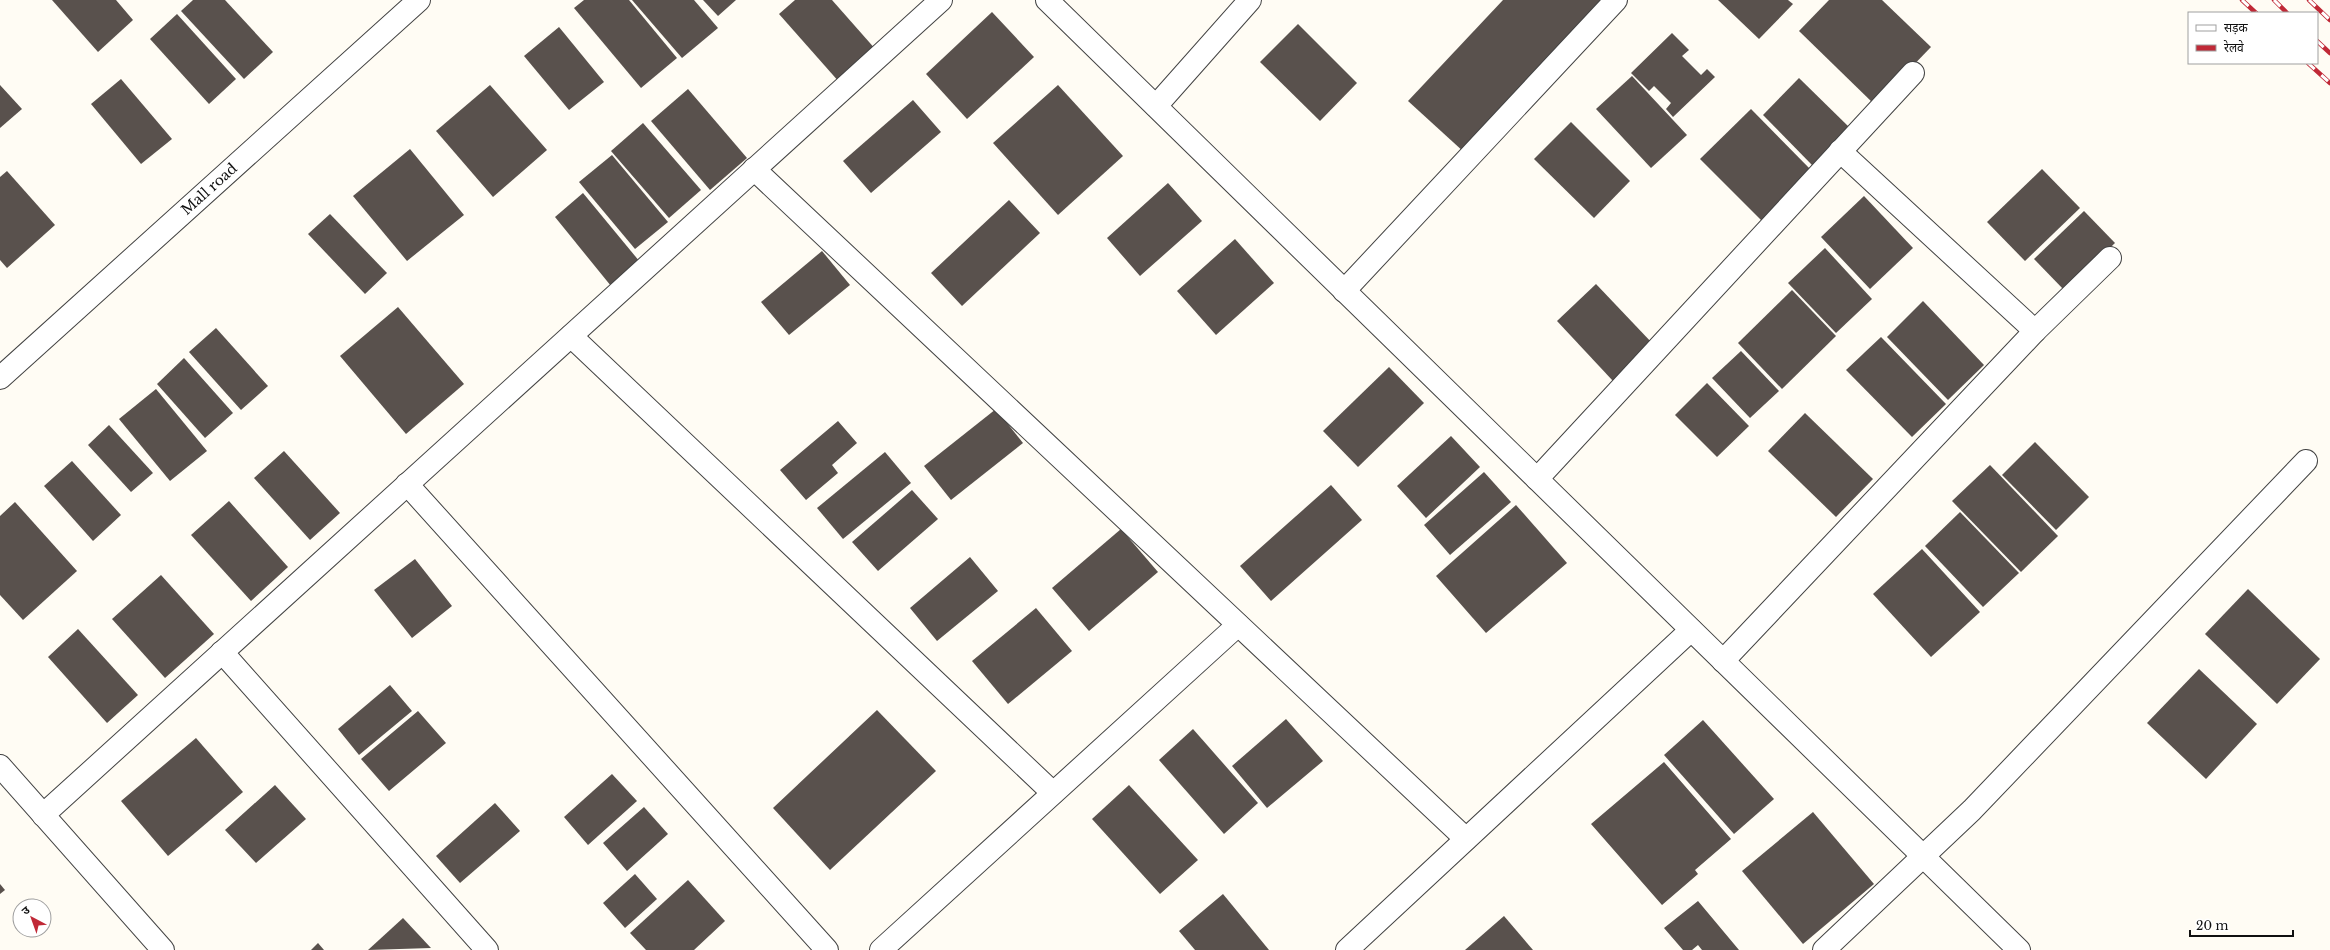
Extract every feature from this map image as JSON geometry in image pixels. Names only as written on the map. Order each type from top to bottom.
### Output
[{"type":"street","name":"Mall road","points":[[0,378],[419,0]]},
{"type":"street","points":[[43,815],[941,0]]},
{"type":"street","points":[[1047,0],[2019,950]]},
{"type":"street","points":[[1156,106],[1250,0]]},
{"type":"street","points":[[1344,291],[1616,0]]},
{"type":"street","points":[[1537,479],[1913,74]]},
{"type":"street","points":[[1840,151],[2035,331]]},
{"type":"street","points":[[754,169],[1466,839]]},
{"type":"street","points":[[1723,661],[2035,331],[2110,258]]},
{"type":"street","points":[[571,336],[1054,793]]},
{"type":"street","points":[[1824,950],[1972,810],[2306,461]]},
{"type":"street","points":[[407,484],[827,950]]},
{"type":"street","points":[[881,950],[1238,625]]},
{"type":"street","points":[[1347,950],[1691,630]]},
{"type":"street","points":[[222,652],[487,950]]},
{"type":"street","points":[[1,769],[163,950]]},
{"type":"building","points":[[52,0],[116,0],[133,20],[98,52]]},
{"type":"building","points":[[193,0],[225,0],[273,52],[244,79],[181,11]]},
{"type":"building","points":[[584,0],[629,0],[677,58],[641,88],[574,8]]},
{"type":"building","points":[[632,0],[694,0],[718,28],[682,58]]},
{"type":"building","points":[[703,0],[736,0],[718,16]]},
{"type":"building","points":[[795,0],[832,0],[877,51],[840,83],[779,14]]},
{"type":"building","points":[[1503,0],[1609,0],[1465,153],[1408,101]]},
{"type":"building","points":[[1718,0],[1788,0],[1793,4],[1759,39]]},
{"type":"building","points":[[1829,0],[1882,0],[1931,47],[1875,105],[1799,31]]},
{"type":"building","points":[[992,12],[1034,57],[967,119],[926,74]]},
{"type":"building","points":[[177,14],[236,79],[209,104],[150,39]]},
{"type":"building","points":[[1298,24],[1357,83],[1320,121],[1260,62]]},
{"type":"building","points":[[559,27],[604,82],[569,110],[524,56]]},
{"type":"building","points":[[1672,33],[1689,50],[1682,56],[1701,75],[1707,69],[1715,77],[1673,117],[1666,109],[1671,103],[1654,86],[1649,91],[1631,73]]},
{"type":"building","points":[[1632,76],[1687,135],[1651,168],[1596,109]]},
{"type":"building","points":[[1799,78],[1849,127],[1812,165],[1763,115]]},
{"type":"building","points":[[121,79],[172,139],[141,164],[91,104]]},
{"type":"building","points":[[0,85],[22,109],[0,128]]},
{"type":"building","points":[[490,85],[547,150],[493,197],[436,131]]},
{"type":"building","points":[[1058,85],[1123,156],[1058,215],[993,143]]},
{"type":"building","points":[[688,89],[747,158],[710,190],[651,121]]},
{"type":"building","points":[[913,100],[941,132],[871,193],[843,161]]},
{"type":"building","points":[[1751,109],[1813,172],[1763,222],[1700,159]]},
{"type":"building","points":[[1571,122],[1630,181],[1594,218],[1534,159]]},
{"type":"building","points":[[643,123],[701,190],[669,218],[611,151]]},
{"type":"building","points":[[410,149],[464,215],[407,261],[353,196]]},
{"type":"building","points":[[612,155],[668,222],[635,249],[579,182]]},
{"type":"building","points":[[2042,169],[2080,208],[2025,261],[1987,222]]},
{"type":"building","points":[[7,171],[55,225],[7,268],[0,260],[0,177]]},
{"type":"building","points":[[1168,183],[1202,221],[1140,276],[1107,238]]},
{"type":"building","points":[[583,193],[640,262],[611,286],[555,217]]},
{"type":"building","points":[[1864,196],[1913,248],[1870,289],[1821,237]]},
{"type":"building","points":[[1009,200],[1040,233],[962,306],[931,273]]},
{"type":"building","points":[[2084,211],[2115,243],[2065,291],[2034,259]]},
{"type":"building","points":[[330,214],[387,273],[365,294],[308,234]]},
{"type":"building","points":[[1235,239],[1274,283],[1216,335],[1177,291]]},
{"type":"building","points":[[1825,248],[1872,299],[1836,333],[1788,283]]},
{"type":"building","points":[[822,251],[850,285],[789,335],[761,302]]},
{"type":"building","points":[[1596,284],[1653,344],[1613,381],[1557,321]]},
{"type":"building","points":[[1792,290],[1836,336],[1782,389],[1738,343]]},
{"type":"building","points":[[1923,301],[1984,365],[1948,400],[1887,337]]},
{"type":"building","points":[[398,307],[464,384],[406,434],[340,356]]},
{"type":"building","points":[[216,328],[268,386],[241,410],[189,352]]},
{"type":"building","points":[[1881,337],[1946,404],[1912,437],[1846,370]]},
{"type":"building","points":[[1741,351],[1779,391],[1750,418],[1712,378]]},
{"type":"building","points":[[184,358],[233,413],[205,438],[157,384]]},
{"type":"building","points":[[1389,367],[1424,403],[1358,467],[1323,431]]},
{"type":"building","points":[[1707,383],[1749,426],[1717,457],[1675,415]]},
{"type":"building","points":[[156,389],[207,451],[170,481],[119,419]]},
{"type":"building","points":[[996,409],[1023,443],[951,500],[924,466]]},
{"type":"building","points":[[1805,413],[1873,479],[1836,517],[1768,451]]},
{"type":"building","points":[[838,421],[857,443],[832,465],[838,473],[806,500],[780,470]]},
{"type":"building","points":[[109,425],[153,473],[131,492],[88,445]]},
{"type":"building","points":[[1451,436],[1480,467],[1426,518],[1397,486]]},
{"type":"building","points":[[2035,442],[2089,497],[2056,530],[2002,475]]},
{"type":"building","points":[[284,451],[340,513],[310,540],[254,478]]},
{"type":"building","points":[[885,452],[911,483],[843,539],[817,508]]},
{"type":"building","points":[[72,461],[121,515],[93,541],[44,486]]},
{"type":"building","points":[[1990,465],[2058,536],[2021,572],[1952,501]]},
{"type":"building","points":[[1484,472],[1511,502],[1450,555],[1424,525]]},
{"type":"building","points":[[1331,485],[1362,520],[1271,601],[1240,566]]},
{"type":"building","points":[[912,490],[938,519],[878,571],[852,542]]},
{"type":"building","points":[[229,501],[288,567],[251,601],[191,535]]},
{"type":"building","points":[[15,502],[77,571],[23,620],[0,595],[0,516]]},
{"type":"building","points":[[1516,505],[1567,563],[1486,633],[1436,576]]},
{"type":"building","points":[[1960,512],[2019,573],[1983,607],[1925,546]]},
{"type":"building","points":[[1121,529],[1158,572],[1089,631],[1052,588]]},
{"type":"building","points":[[1922,549],[1980,612],[1931,657],[1873,594]]},
{"type":"building","points":[[970,557],[998,591],[937,641],[910,608]]},
{"type":"building","points":[[415,559],[452,606],[412,638],[374,590]]},
{"type":"building","points":[[161,575],[214,634],[165,678],[112,619]]},
{"type":"building","points":[[2248,589],[2320,659],[2277,704],[2205,634]]},
{"type":"building","points":[[1036,608],[1072,651],[1008,704],[972,661]]},
{"type":"building","points":[[78,629],[138,695],[107,723],[48,657]]},
{"type":"building","points":[[2199,669],[2257,724],[2206,779],[2147,723]]},
{"type":"building","points":[[390,685],[412,711],[359,755],[338,729]]},
{"type":"building","points":[[877,710],[936,771],[830,870],[773,808]]},
{"type":"building","points":[[418,711],[446,743],[389,791],[361,759]]},
{"type":"building","points":[[1286,719],[1323,761],[1267,808],[1232,766]]},
{"type":"building","points":[[1703,720],[1774,799],[1734,834],[1664,755]]},
{"type":"building","points":[[1193,729],[1258,803],[1224,834],[1159,760]]},
{"type":"building","points":[[196,738],[243,792],[168,856],[121,801]]},
{"type":"building","points":[[1664,762],[1731,839],[1695,870],[1698,874],[1662,905],[1591,824]]},
{"type":"building","points":[[612,774],[637,801],[588,845],[564,817]]},
{"type":"building","points":[[275,785],[306,819],[256,863],[225,830]]},
{"type":"building","points":[[1129,785],[1198,860],[1160,894],[1092,819]]},
{"type":"building","points":[[495,803],[520,831],[460,883],[436,856]]},
{"type":"building","points":[[644,807],[668,834],[627,871],[603,843]]},
{"type":"building","points":[[1813,812],[1874,884],[1803,944],[1742,871]]},
{"type":"building","points":[[635,874],[657,899],[625,928],[603,903]]},
{"type":"building","points":[[688,880],[725,921],[694,950],[646,950],[630,933]]},
{"type":"building","points":[[0,884],[5,890],[0,894]]},
{"type":"building","points":[[1223,894],[1269,950],[1195,950],[1179,931]]},
{"type":"building","points":[[1698,901],[1739,950],[1702,950],[1698,945],[1692,950],[1683,950],[1664,928]]},
{"type":"building","points":[[1504,916],[1533,950],[1465,950]]},
{"type":"building","points":[[403,918],[431,948],[368,950]]},
{"type":"building","points":[[318,943],[324,950],[311,950]]},
{"type":"railway","points":[[2242,0],[2255,12]]},
{"type":"railway","points":[[2274,0],[2286,12]]},
{"type":"railway","points":[[2309,0],[2330,20]]},
{"type":"railway","points":[[2318,42],[2330,53]]},
{"type":"railway","points":[[2309,64],[2330,83]]}]
